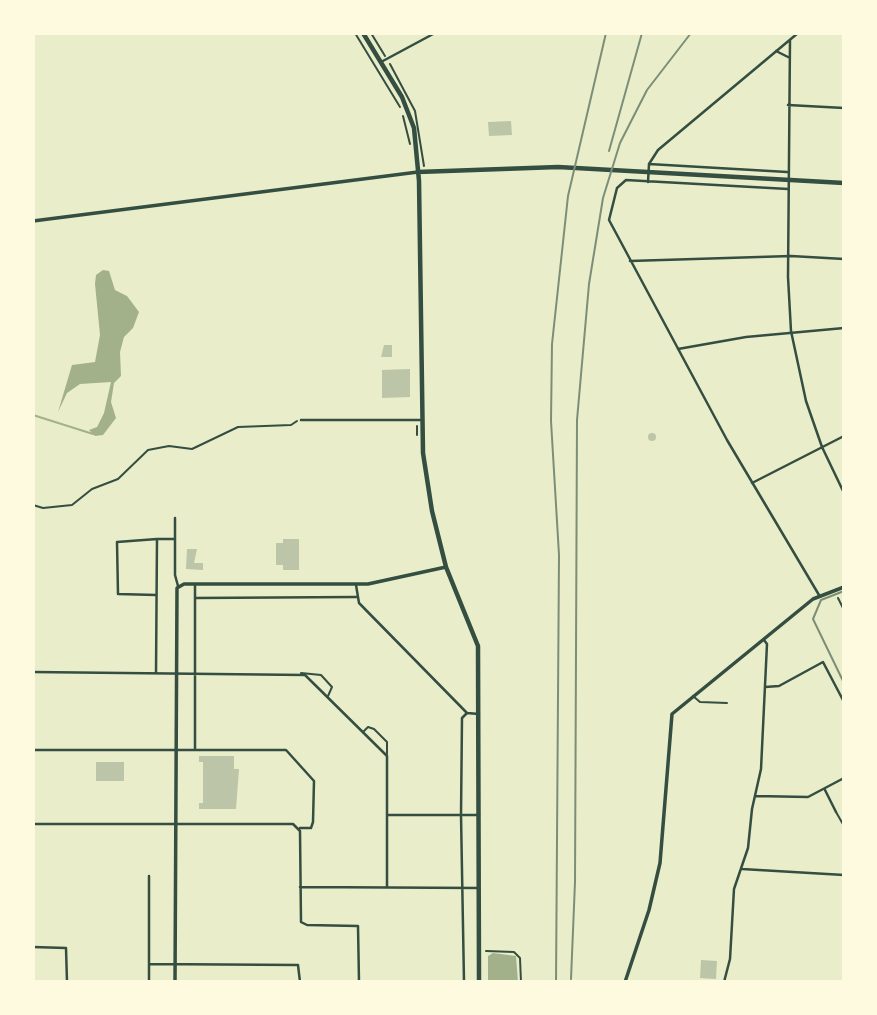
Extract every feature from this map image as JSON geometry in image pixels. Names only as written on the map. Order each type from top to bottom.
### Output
[{"type":"main road","points":[[363,33],[409,111],[418,172],[421,420],[429,499],[446,567],[476,637],[479,714],[479,982]]},
{"type":"main road","points":[[418,172],[571,167],[844,183]]},
{"type":"street","points":[[381,62],[435,33]]},
{"type":"street","points":[[648,182],[649,164],[657,150],[798,33]]},
{"type":"street","points":[[790,40],[787,172],[791,331],[806,401],[822,447],[844,493]]},
{"type":"street","points":[[776,51],[783,52],[789,59]]},
{"type":"street","points":[[788,105],[844,107]]},
{"type":"street","points":[[649,164],[787,172]]},
{"type":"street","points":[[33,222],[418,172]]},
{"type":"street","points":[[788,189],[626,180],[617,188],[609,220],[752,483],[819,595]]},
{"type":"street","points":[[631,261],[788,256],[844,259]]},
{"type":"street","points":[[678,349],[791,331],[844,328]]},
{"type":"street","points":[[301,419],[421,420]]},
{"type":"street","points":[[752,483],[844,436]]},
{"type":"street","points":[[175,518],[175,575],[178,586],[175,596],[175,982]]},
{"type":"street","points":[[156,595],[118,594],[117,542],[175,539]]},
{"type":"street","points":[[156,673],[157,540]]},
{"type":"street","points":[[178,586],[356,585],[378,583],[446,567]]},
{"type":"street","points":[[195,584],[195,750]]},
{"type":"street","points":[[356,585],[356,597],[467,713],[479,714]]},
{"type":"street","points":[[625,982],[649,910],[660,863],[670,718],[674,709],[819,595],[844,587]]},
{"type":"street","points":[[195,598],[356,597]]},
{"type":"street","points":[[838,598],[844,611]]},
{"type":"street","points":[[724,982],[730,959],[734,889],[742,868],[761,769],[767,644],[764,640]]},
{"type":"street","points":[[765,687],[779,685],[823,662],[844,702]]},
{"type":"street","points":[[33,672],[301,673],[321,675],[332,687],[327,697]]},
{"type":"street","points":[[301,673],[387,755]]},
{"type":"street","points":[[693,695],[700,702],[727,703]]},
{"type":"street","points":[[464,982],[461,815],[463,718],[467,713]]},
{"type":"street","points":[[363,732],[368,727],[374,729],[387,742],[387,887]]},
{"type":"street","points":[[33,750],[286,751],[314,781],[311,828],[300,828],[293,824],[33,824]]},
{"type":"street","points":[[755,796],[808,797],[844,778]]},
{"type":"street","points":[[824,788],[844,826]]},
{"type":"street","points":[[387,815],[478,816]]},
{"type":"street","points":[[300,828],[300,918],[303,924],[358,926],[359,982]]},
{"type":"street","points":[[742,868],[844,875]]},
{"type":"street","points":[[149,876],[149,982]]},
{"type":"street","points":[[300,887],[478,888]]},
{"type":"street","points":[[33,947],[67,949],[67,981]]},
{"type":"street","points":[[149,964],[298,965],[300,982]]},
{"type":"path","points":[[355,33],[400,108],[410,148]]},
{"type":"path","points":[[371,33],[384,55]]},
{"type":"path","points":[[33,505],[43,508],[72,505],[92,489],[118,479],[148,450],[169,446],[192,449],[238,427],[291,425],[301,419]]},
{"type":"path","points":[[486,951],[514,952],[520,958],[520,982]]},
{"type":"shaded area","points":[[103,270],[109,271],[115,290],[127,296],[139,312],[133,328],[124,337],[120,352],[121,376],[114,383],[111,402],[116,418],[103,435],[95,436],[89,430],[97,427],[104,413],[111,382],[80,384],[67,393],[58,412],[72,365],[95,362],[100,335],[95,284],[96,275]]},
{"type":"shaded area","points":[[493,953],[516,956],[518,982],[488,982],[488,956]]},
{"type":"building","points":[[511,121],[512,135],[489,136],[488,122]]},
{"type":"building","points":[[384,345],[392,345],[392,357],[381,357]]},
{"type":"building","points":[[410,369],[410,397],[382,398],[382,370]]},
{"type":"building","points":[[652,433],[656,437],[652,441],[648,437]]},
{"type":"building","points":[[283,539],[299,539],[299,570],[283,570],[283,565],[276,565],[276,543],[283,543]]},
{"type":"building","points":[[187,549],[197,549],[194,563],[203,563],[203,570],[186,569]]},
{"type":"building","points":[[199,756],[234,756],[234,769],[239,769],[236,809],[199,809],[199,803],[203,803],[203,762],[199,762]]},
{"type":"building","points":[[96,762],[124,762],[124,781],[96,781]]},
{"type":"building","points":[[701,960],[717,961],[716,979],[700,978]]},
{"type":"waterway","points":[[33,415],[93,434]]},
{"type":"tram line","points":[[556,982],[559,555],[551,421],[552,344],[568,196],[606,33]]},
{"type":"tram line","points":[[844,591],[821,600],[813,619],[844,683]]},
{"type":"railway","points":[[609,151],[642,33]]},
{"type":"railway","points":[[571,979],[575,882],[577,420],[589,284],[603,198],[620,143],[647,90],[691,33]]}]
